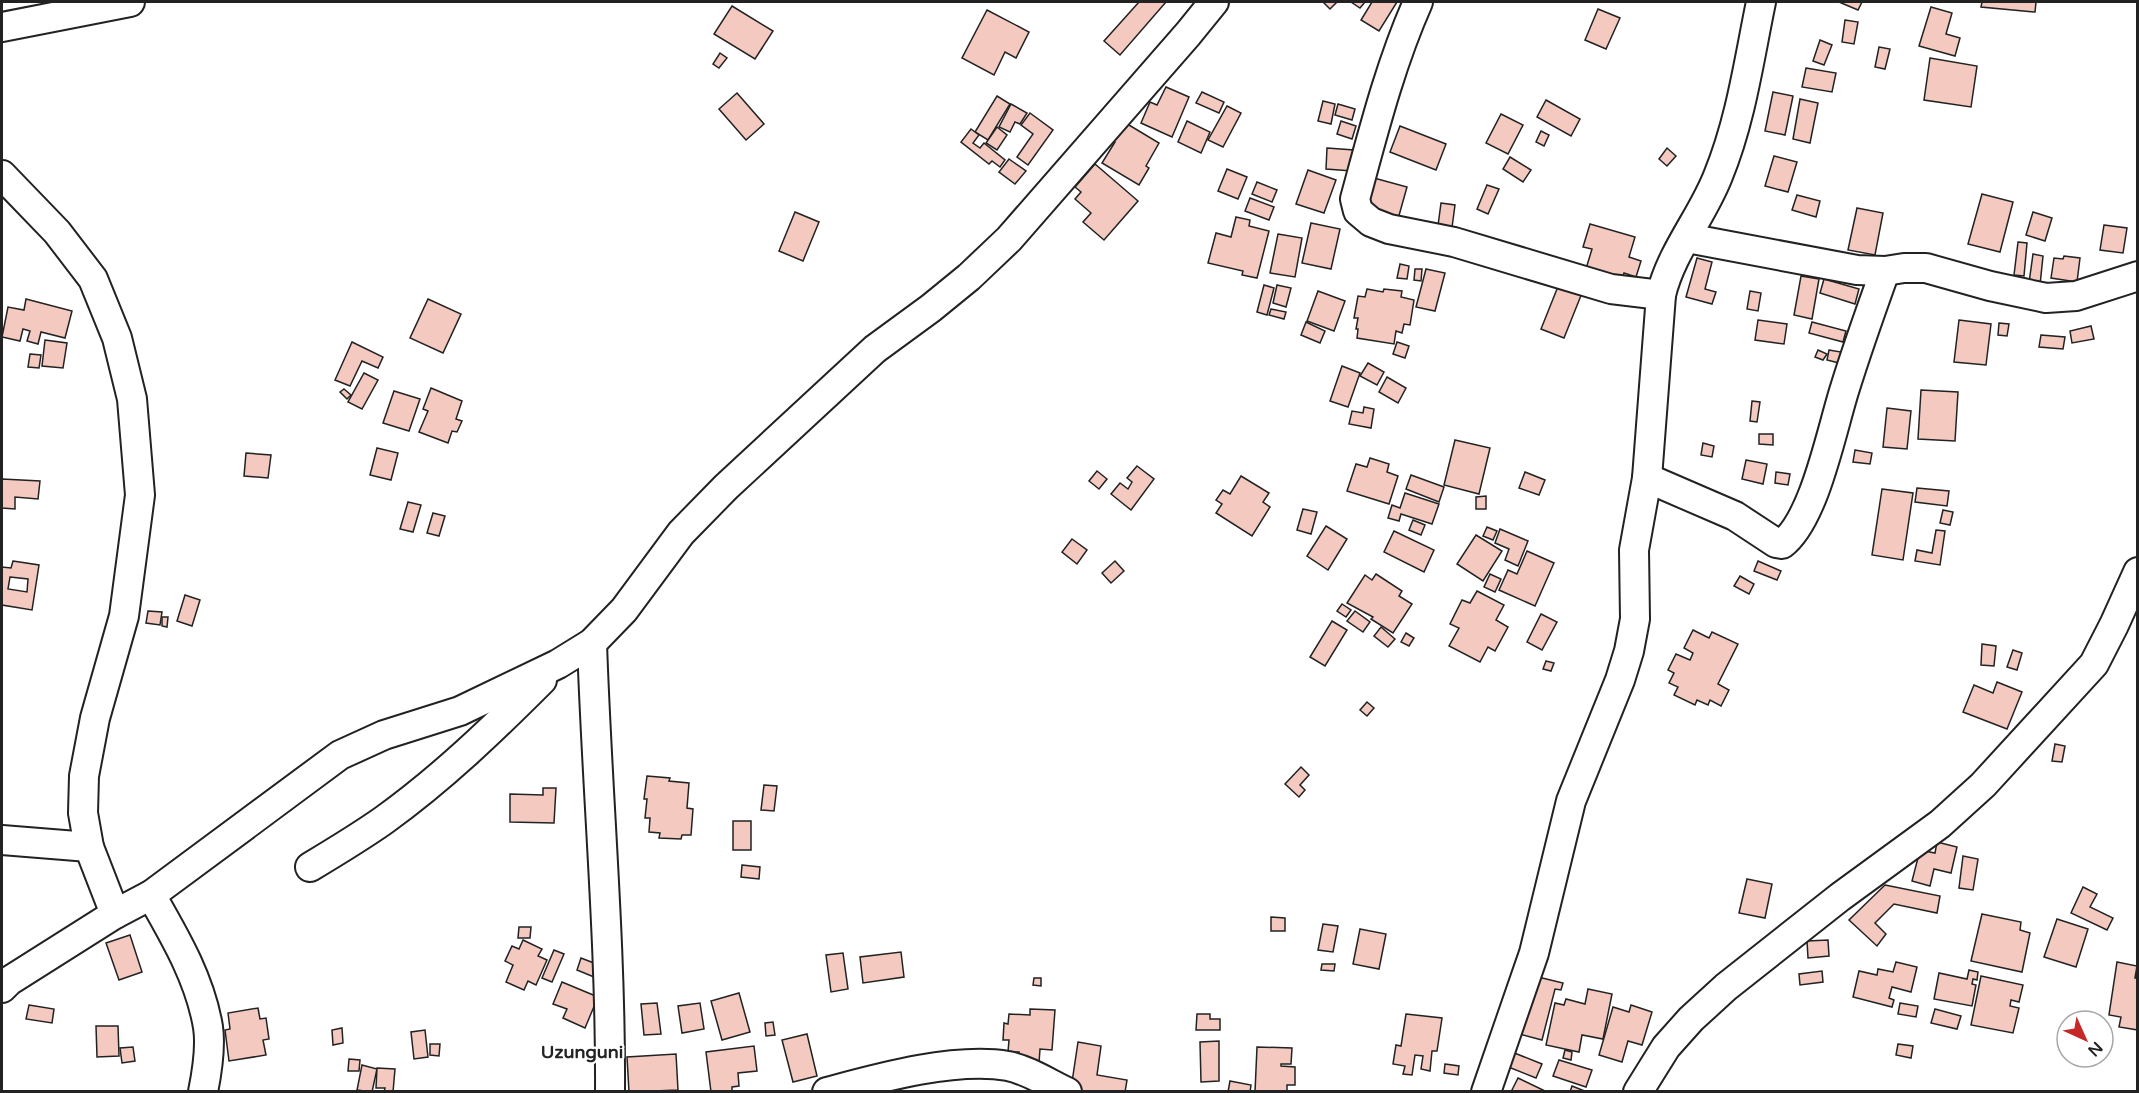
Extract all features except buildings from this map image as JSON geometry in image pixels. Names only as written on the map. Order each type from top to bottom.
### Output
[{"type":"street","points":[[2,27],[130,2]]},
{"type":"street","points":[[2,988],[9,981],[116,914],[151,895],[340,755],[384,735],[460,711],[558,664],[592,643],[624,610],[681,533],[726,487],[874,349],[962,284],[1009,239],[1214,2]]},
{"type":"street","points":[[1418,2],[1392,69],[1379,114],[1355,199],[1358,211],[1371,222],[1389,229],[1473,247],[1611,289],[1661,295]]},
{"type":"street","points":[[1486,1092],[1534,953],[1571,801],[1620,680],[1629,651],[1635,619],[1634,550],[1647,478],[1661,295],[1665,279],[1707,201],[1725,156],[1740,105],[1761,2]]},
{"type":"street","points":[[2,175],[57,232],[93,279],[117,338],[132,399],[140,495],[124,616],[95,718],[84,776],[83,813],[89,847],[116,914]]},
{"type":"street","points":[[1687,238],[1857,270],[1885,271],[1926,268],[1990,286],[2046,298],[2076,296],[2101,290],[2138,276]]},
{"type":"street","points":[[1647,478],[1736,516],[1776,543],[1782,544],[1788,540],[1808,504],[1820,473],[1850,372],[1885,271]]},
{"type":"street","points":[[1638,1092],[1666,1047],[1691,1019],[1726,987],[1840,897],[1940,824],[1983,785],[2094,664],[2138,572]]},
{"type":"street","points":[[592,643],[595,737],[609,974],[610,1092]]},
{"type":"street","points":[[310,867],[385,819],[455,764],[494,729],[558,664]]},
{"type":"street","points":[[2,840],[89,847]]},
{"type":"street","points":[[151,895],[181,947],[200,991],[208,1029],[203,1092]]},
{"type":"street","points":[[827,1092],[869,1080],[928,1069],[979,1064],[1009,1066],[1036,1076],[1067,1092]]},
{"type":"district","name":"Uzunguni","points":[[582,1052]]}]
